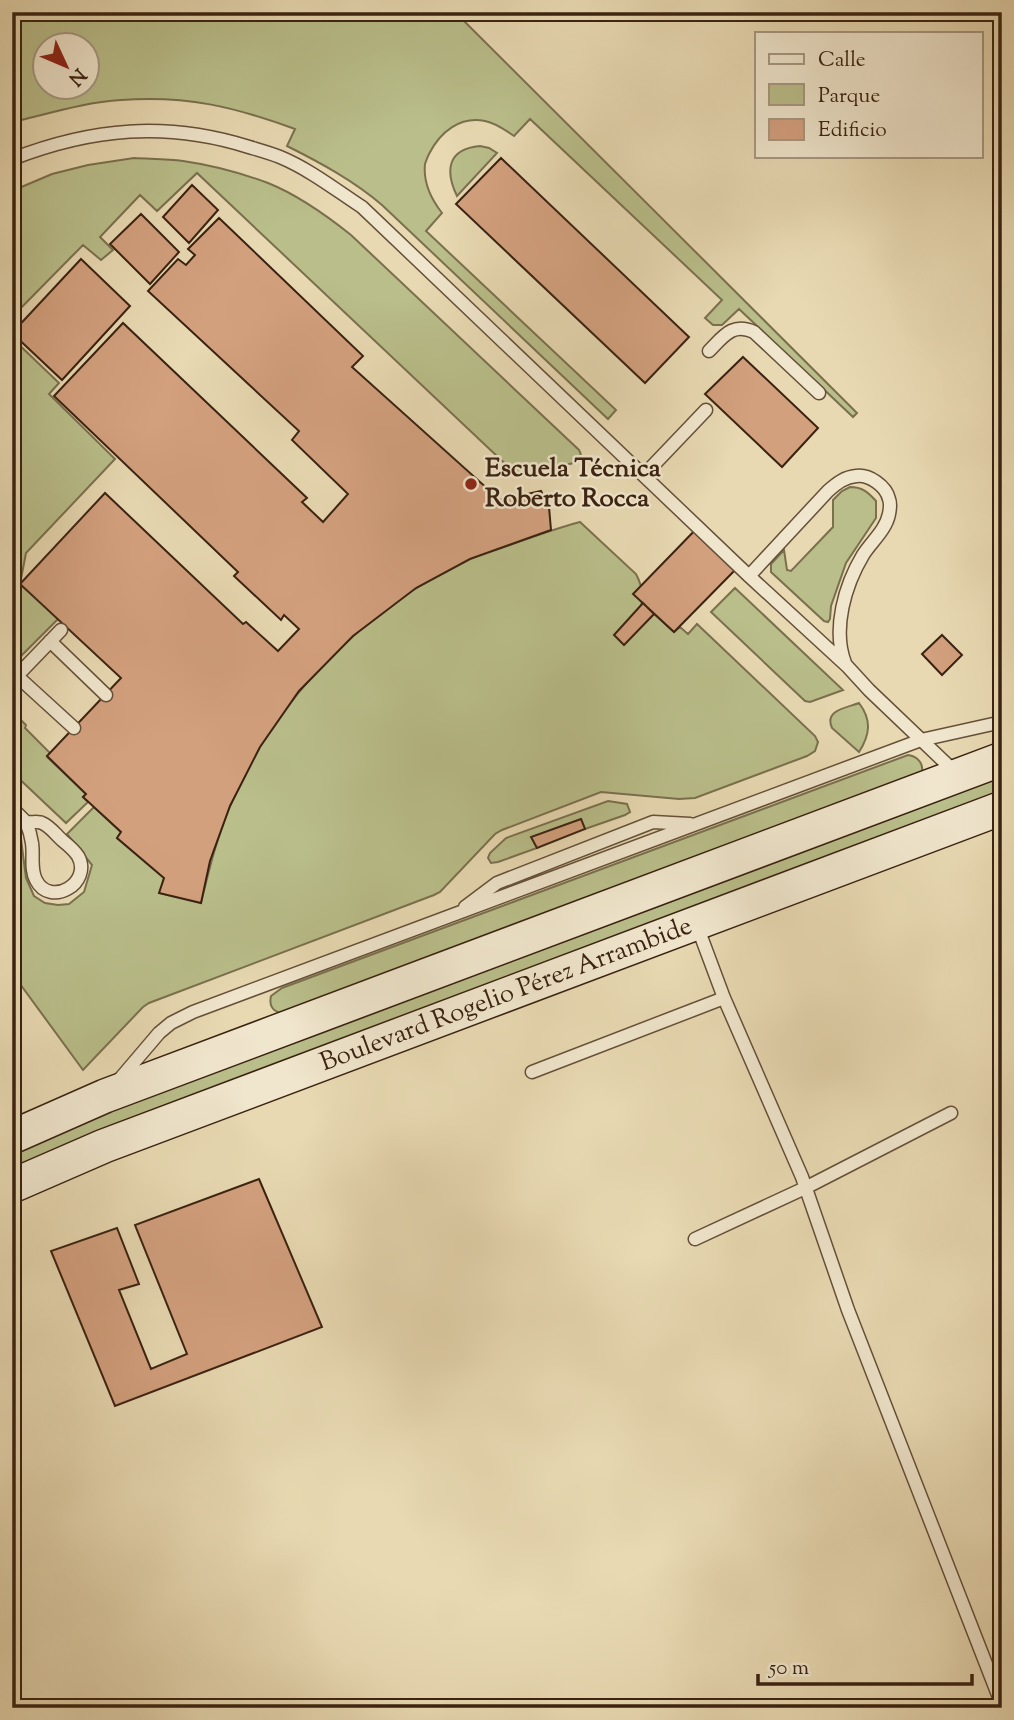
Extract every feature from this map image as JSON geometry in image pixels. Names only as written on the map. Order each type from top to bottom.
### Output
[{"type":"main road","name":"Boulevard Rogelio Pérez Arrambide","points":[[12,1137],[105,1096],[1002,759]]},
{"type":"main road","name":"Boulevard Rogelio Pérez Arrambide","points":[[12,1186],[104,1146],[1002,808]]},
{"type":"lane","points":[[12,159],[46,146],[105,133],[157,130],[220,138],[280,157],[325,182],[362,207],[847,666],[959,776]]},
{"type":"lane","points":[[709,351],[732,330],[746,328],[754,332],[819,393]]},
{"type":"lane","points":[[644,475],[706,410]]},
{"type":"lane","points":[[749,576],[838,483],[862,475],[881,486],[890,502],[888,520],[864,554],[850,585],[840,624],[840,644],[847,666]]},
{"type":"lane","points":[[61,630],[15,679],[74,728]]},
{"type":"lane","points":[[50,641],[106,695]]},
{"type":"lane","points":[[105,1096],[159,1033],[172,1023],[204,1008],[921,740],[1002,722]]},
{"type":"lane","points":[[12,808],[26,822],[32,843],[33,872],[39,885],[52,892],[73,886],[80,872],[78,856],[43,823],[26,822]]},
{"type":"lane","points":[[696,923],[724,998],[806,1188],[848,1310],[1002,1704]]},
{"type":"lane","points":[[532,1072],[724,998]]},
{"type":"lane","points":[[695,1239],[806,1188],[951,1114]]},
{"type":"green space","points":[[12,12],[455,12],[857,413],[853,417],[739,309],[722,325],[713,325],[705,318],[722,300],[530,119],[514,136],[493,123],[476,120],[459,123],[439,139],[425,164],[425,178],[434,202],[442,213],[426,231],[616,410],[608,419],[382,205],[337,173],[287,146],[295,129],[252,114],[189,101],[145,99],[102,102],[102,32],[32,32],[32,102],[102,102],[12,124]]},
{"type":"green space","points":[[480,146],[497,153],[457,196],[451,178],[452,163],[461,152]]},
{"type":"green space","points":[[134,158],[183,161],[237,173],[279,188],[322,213],[351,235],[579,450],[581,455],[577,462],[518,476],[197,173],[157,211],[140,195],[100,237],[113,250],[101,260],[83,245],[12,317],[12,191],[52,174]]},
{"type":"green space","points":[[12,338],[59,383],[49,394],[115,459],[26,553],[20,584],[59,618],[12,665]]},
{"type":"green space","points":[[850,487],[864,491],[876,501],[876,518],[846,563],[828,622],[771,572],[771,564],[784,550],[787,570],[791,571],[833,527],[833,500]]},
{"type":"green space","points":[[580,522],[636,574],[640,584],[640,610],[624,644],[654,614],[674,632],[680,627],[688,634],[697,624],[815,736],[818,742],[815,751],[695,798],[601,792],[502,830],[434,895],[149,1003],[83,1070],[12,973],[12,831],[21,839],[26,878],[34,896],[45,903],[69,904],[84,892],[92,865],[67,834],[94,807],[121,832],[117,838],[164,878],[160,893],[201,903],[221,830],[248,767],[297,694],[327,661],[394,603],[431,579],[469,559]]},
{"type":"green space","points":[[735,588],[843,690],[810,702],[805,701],[711,612]]},
{"type":"green space","points":[[859,703],[866,715],[868,728],[859,752],[832,728],[830,722],[834,713]]},
{"type":"green space","points":[[12,714],[26,725],[25,728],[50,753],[47,757],[86,794],[83,797],[88,802],[66,823],[12,772]]},
{"type":"green space","points":[[908,755],[920,762],[921,774],[281,1013],[275,1011],[271,1005],[271,996],[282,988]]},
{"type":"green space","points":[[1002,777],[1002,796],[12,1171],[12,1151],[95,1116]]},
{"type":"green space","points":[[608,801],[627,804],[630,812],[585,829],[581,819],[532,837],[537,848],[498,862],[491,863],[488,858],[506,838]]},
{"type":"building","points":[[501,158],[689,337],[645,383],[456,204]]},
{"type":"building","points":[[192,185],[218,210],[189,243],[163,217]]},
{"type":"building","points":[[141,214],[179,252],[150,284],[110,244]]},
{"type":"building","name":"Escuela Técnica Roberto Rocca","points":[[219,218],[363,356],[352,367],[500,500],[541,491],[549,507],[551,530],[470,559],[416,588],[353,636],[299,691],[260,747],[230,806],[210,861],[201,903],[159,893],[164,878],[117,838],[121,832],[83,797],[86,794],[47,756],[121,678],[20,584],[105,493],[243,624],[246,622],[278,651],[299,629],[284,615],[281,620],[234,576],[238,572],[54,396],[123,323],[307,498],[302,502],[323,522],[348,494],[292,440],[299,431],[148,291],[178,259],[186,265],[195,255],[188,249]]},
{"type":"building","points":[[81,259],[130,306],[62,380],[12,333]]},
{"type":"building","points":[[743,357],[818,428],[782,467],[705,394]]},
{"type":"building","points":[[702,523],[742,563],[674,632],[633,594]]},
{"type":"building","points":[[643,603],[654,614],[624,645],[614,635]]},
{"type":"building","points":[[942,635],[962,655],[942,675],[922,654]]},
{"type":"building","points":[[581,819],[585,829],[537,848],[531,837]]},
{"type":"building","points":[[259,1179],[322,1327],[115,1406],[51,1251],[117,1228],[139,1284],[119,1290],[151,1369],[187,1354],[135,1225]]},
{"type":"place","name":"Escuela Técnica Roberto Rocca","points":[[471,484]]}]
